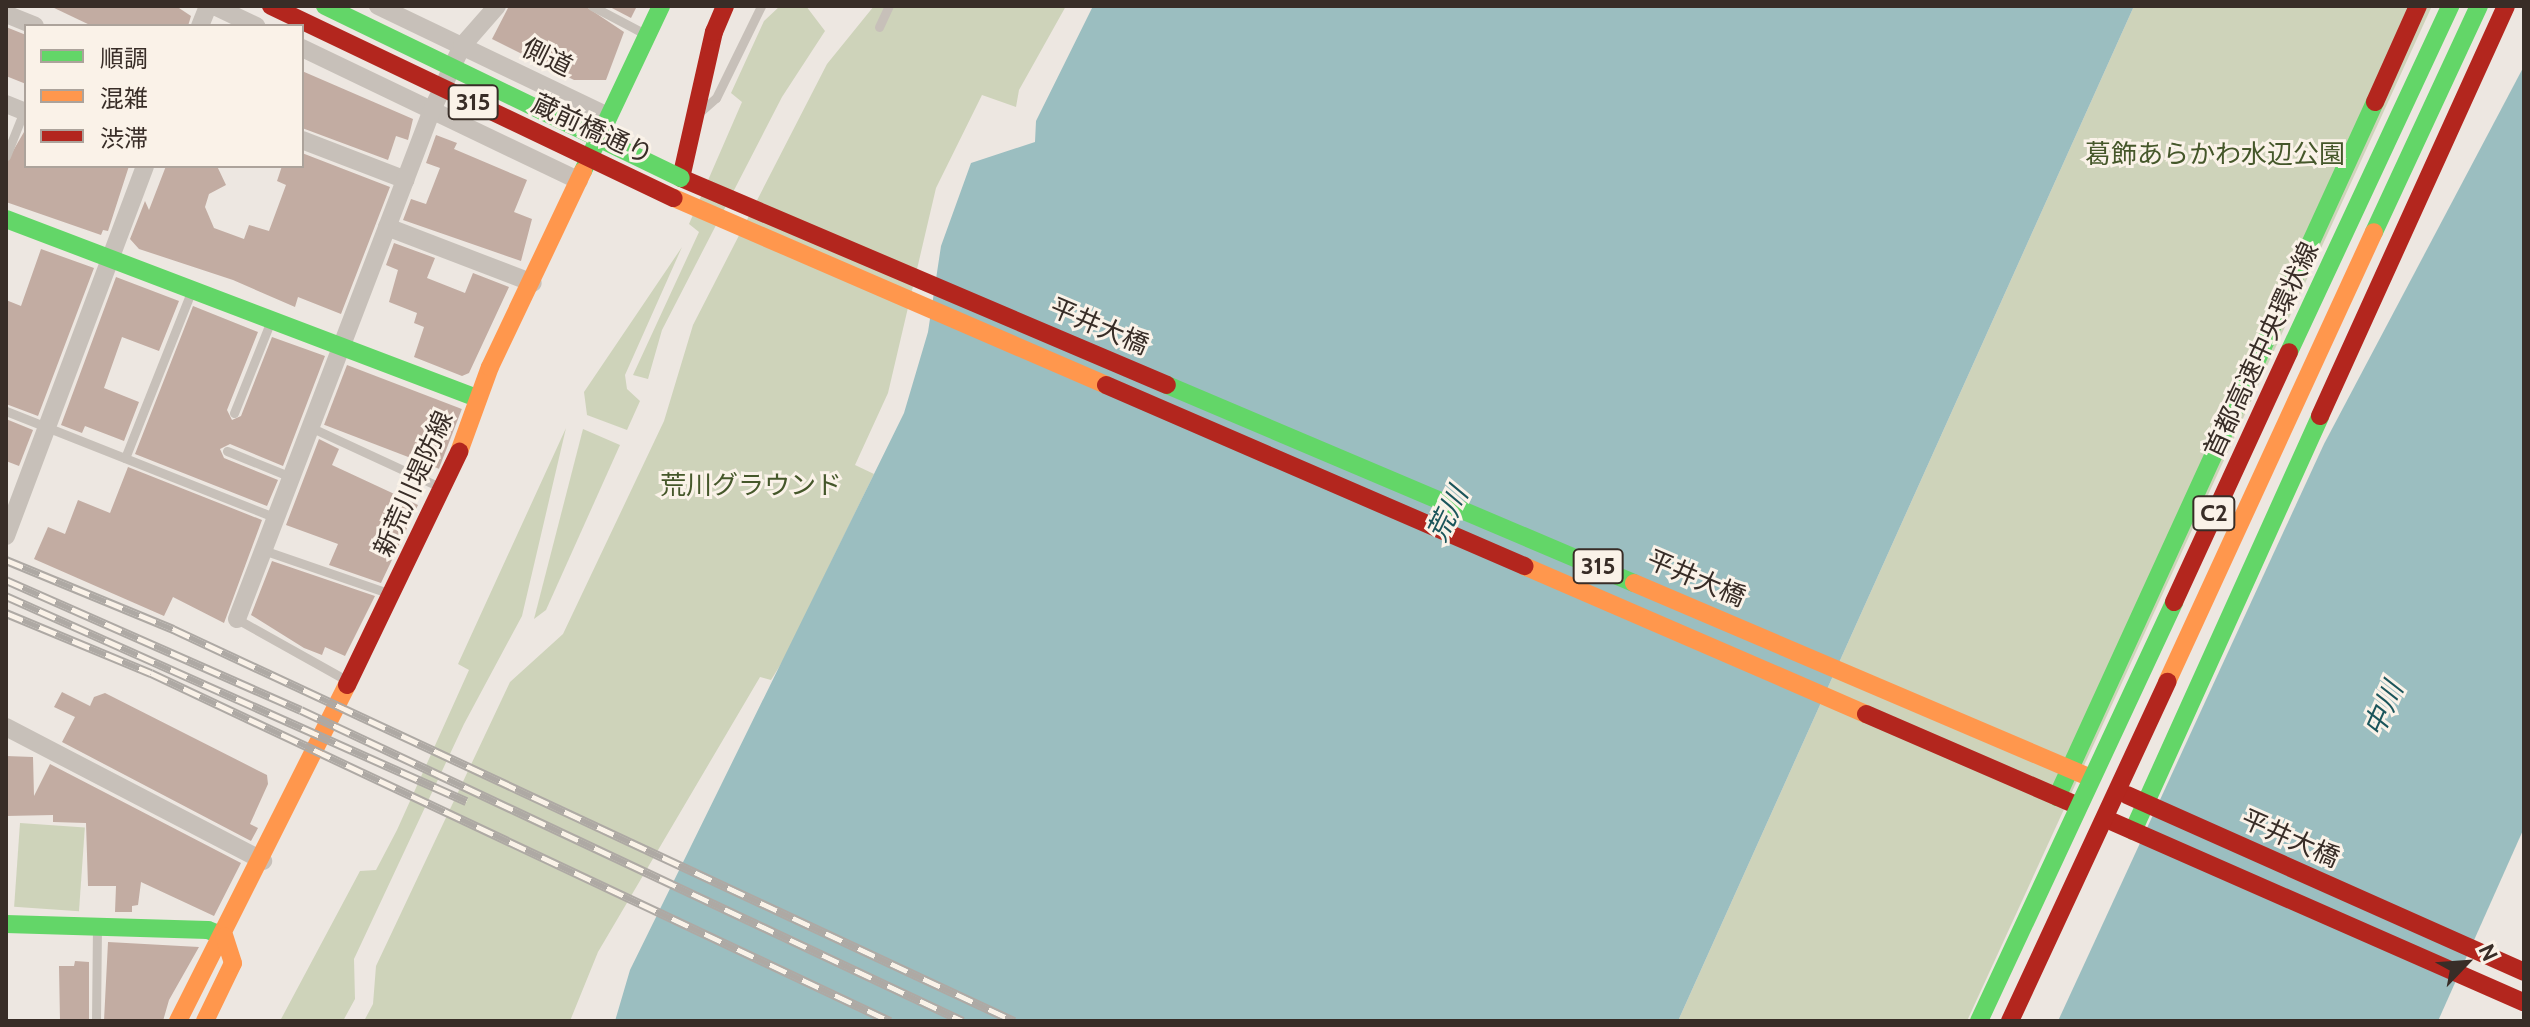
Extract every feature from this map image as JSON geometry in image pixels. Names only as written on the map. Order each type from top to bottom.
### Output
[{"type":"main road","name":"蔵前橋通り","points":[[271,6],[674,198]]},
{"type":"main road","name":"蔵前橋通り","points":[[325,6],[681,178]]},
{"type":"main road","name":"新荒川堤防線","points":[[178,1021],[263,861],[443,488],[474,421],[477,398],[661,6]]},
{"type":"main road","points":[[681,178],[714,32],[725,6]]},
{"type":"main road","points":[[2057,797],[2251,384],[2418,6]]},
{"type":"main road","name":"首都高速中央環状線","points":[[1979,1021],[2450,6]]},
{"type":"main road","name":"首都高速中央環状線","points":[[2010,1021],[2479,6]]},
{"type":"main road","points":[[2133,831],[2506,6]]},
{"type":"main road","name":"平井大橋","points":[[681,178],[2069,768],[2517,969]]},
{"type":"main road","name":"平井大橋","points":[[674,198],[2524,1002]]},
{"type":"main road","points":[[6,219],[270,323],[477,398]]},
{"type":"main road","points":[[6,924],[208,930],[224,936],[233,963],[205,1021]]},
{"type":"street","points":[[214,6],[252,24]]},
{"type":"street","points":[[237,619],[432,110],[462,46],[497,6]]},
{"type":"street","name":"側道","points":[[384,7],[608,116]]},
{"type":"street","points":[[6,14],[30,24]]},
{"type":"street","points":[[304,49],[579,181]]},
{"type":"street","points":[[304,141],[406,180]]},
{"type":"street","points":[[6,536],[144,168]]},
{"type":"street","points":[[387,227],[533,283]]},
{"type":"street","points":[[6,727],[263,861]]},
{"type":"lane","points":[[592,6],[647,35]]},
{"type":"lane","points":[[697,115],[716,98],[761,6]]},
{"type":"lane","points":[[879,27],[889,6]]},
{"type":"lane","points":[[6,156],[24,114]]},
{"type":"lane","points":[[125,458],[191,292]]},
{"type":"lane","points":[[234,413],[270,323]]},
{"type":"lane","points":[[6,411],[276,518]]},
{"type":"lane","points":[[310,427],[443,488]]},
{"type":"lane","points":[[227,451],[291,477]]},
{"type":"lane","points":[[263,550],[382,591],[390,599]]},
{"type":"lane","points":[[237,619],[350,682]]},
{"type":"lane","points":[[96,1021],[97,927]]},
{"type":"green space","points":[[780,6],[806,6],[825,31],[782,97],[662,330],[648,379],[633,375],[699,232],[689,224],[742,102],[731,93],[764,21]]},
{"type":"green space","name":"荒川グラウンド","points":[[874,6],[1066,6],[1019,90],[1016,107],[982,95],[936,188],[888,393],[855,465],[874,474],[784,659],[771,680],[760,677],[598,952],[570,1021],[364,1021],[373,1004],[376,966],[510,682],[563,634],[664,421],[693,325],[827,64]]},
{"type":"green space","name":"葛飾あらかわ水辺公園","points":[[2134,6],[2432,6],[1967,1021],[1678,1021]]},
{"type":"green space","points":[[682,247],[625,375],[627,389],[640,401],[627,430],[587,415],[584,392]]},
{"type":"green space","points":[[566,428],[522,616],[464,724],[354,959],[355,999],[343,1021],[280,1021],[360,871],[376,870],[397,830],[469,670],[458,664]]},
{"type":"green space","points":[[583,429],[620,445],[546,610],[534,619]]},
{"type":"green space","points":[[20,823],[85,828],[79,911],[14,907]]},
{"type":"water","name":"荒川","points":[[1093,6],[2134,6],[1678,1021],[615,1021],[630,970],[904,413],[928,332],[941,246],[971,163],[1035,142],[1036,121]]},
{"type":"water","name":"中川","points":[[2524,66],[2524,828],[2438,1021],[2058,1021],[2324,444]]},
{"type":"building","points":[[50,6],[176,6],[191,16],[189,24],[88,24]]},
{"type":"building","points":[[509,6],[585,6],[624,32],[606,80],[574,80],[492,39]]},
{"type":"building","points":[[608,6],[637,6],[631,18]]},
{"type":"building","points":[[6,27],[24,34],[24,83],[6,76]]},
{"type":"building","points":[[304,72],[413,119],[408,140],[396,136],[388,160],[304,129]]},
{"type":"building","points":[[24,132],[24,168],[128,168],[108,231],[103,230],[101,235],[6,202],[6,163]]},
{"type":"building","points":[[436,135],[457,143],[454,149],[527,180],[514,212],[532,219],[521,261],[403,220],[411,199],[426,204],[440,168],[426,163]]},
{"type":"building","points":[[304,154],[390,187],[341,314],[298,297],[295,307],[233,280],[139,249],[130,239],[145,201],[149,210],[165,168],[218,168],[226,185],[209,194],[205,207],[214,228],[244,239],[249,225],[269,231],[286,185],[277,181],[281,168],[304,168]]},
{"type":"building","points":[[394,243],[435,258],[427,278],[465,293],[473,273],[509,287],[469,373],[462,376],[414,357],[424,327],[414,323],[417,313],[389,302],[398,270],[386,265]]},
{"type":"building","points":[[41,249],[94,268],[38,416],[6,404],[6,300],[21,306]]},
{"type":"building","points":[[116,277],[179,301],[159,351],[122,337],[104,388],[139,402],[124,441],[85,426],[82,433],[61,425]]},
{"type":"building","points":[[193,306],[258,332],[227,410],[232,420],[241,416],[272,337],[325,356],[283,466],[230,444],[220,449],[224,458],[278,480],[267,506],[135,454]]},
{"type":"building","points":[[347,365],[462,409],[439,469],[324,425]]},
{"type":"building","points":[[6,419],[33,430],[19,466],[6,461]]},
{"type":"building","points":[[319,439],[339,449],[332,465],[418,505],[381,583],[329,565],[338,544],[286,525]]},
{"type":"building","points":[[128,467],[262,520],[224,623],[173,597],[164,616],[34,559],[48,527],[65,534],[78,500],[110,513]]},
{"type":"building","points":[[272,561],[375,596],[345,656],[325,647],[322,655],[304,648],[251,615]]},
{"type":"building","points":[[62,692],[90,706],[94,697],[105,693],[267,775],[268,784],[250,824],[258,828],[251,841],[62,742],[75,717],[54,707]]},
{"type":"building","points":[[6,756],[33,757],[34,796],[50,764],[241,863],[214,916],[141,882],[138,905],[132,906],[132,912],[115,912],[116,886],[88,886],[86,823],[53,822],[53,815],[6,816]]},
{"type":"building","points":[[108,942],[199,947],[169,1000],[163,1021],[104,1021]]},
{"type":"building","points":[[75,961],[89,962],[89,1021],[60,1021],[59,966],[74,966]]},
{"type":"railway","points":[[6,560],[173,629],[1014,1021]]},
{"type":"railway","points":[[6,580],[301,710],[963,1021]]},
{"type":"railway","points":[[6,596],[466,801]]},
{"type":"railway","points":[[6,613],[151,673],[890,1021]]},
{"type":"traffic: fast","points":[[325,6],[681,178]]},
{"type":"traffic: fast","points":[[583,171],[661,6]]},
{"type":"traffic: fast","points":[[2289,352],[2450,6]]},
{"type":"traffic: fast","points":[[2374,232],[2479,6]]},
{"type":"traffic: fast","points":[[2057,797],[2375,102]]},
{"type":"traffic: fast","points":[[6,219],[477,398]]},
{"type":"traffic: fast","points":[[1167,385],[1634,583]]},
{"type":"traffic: fast","points":[[2133,831],[2320,416]]},
{"type":"traffic: fast","points":[[1979,1021],[2174,602]]},
{"type":"traffic: fast","points":[[6,924],[208,930],[224,936]]},
{"type":"traffic: slow","points":[[459,452],[490,367],[583,171]]},
{"type":"traffic: slow","points":[[674,198],[1106,385]]},
{"type":"traffic: slow","points":[[2167,682],[2374,232]]},
{"type":"traffic: slow","points":[[1524,566],[1866,714]]},
{"type":"traffic: slow","points":[[1634,583],[2089,777]]},
{"type":"traffic: slow","points":[[178,1021],[347,685]]},
{"type":"traffic: slow","points":[[205,1021],[233,963],[224,936]]},
{"type":"traffic: jam","points":[[271,6],[674,198]]},
{"type":"traffic: jam","points":[[681,178],[714,32],[725,6]]},
{"type":"traffic: jam","points":[[2375,102],[2418,6]]},
{"type":"traffic: jam","points":[[2320,416],[2506,6]]},
{"type":"traffic: jam","points":[[681,178],[1167,385]]},
{"type":"traffic: jam","points":[[2174,602],[2289,352]]},
{"type":"traffic: jam","points":[[1106,385],[1524,566]]},
{"type":"traffic: jam","points":[[347,685],[459,452]]},
{"type":"traffic: jam","points":[[2010,1021],[2167,682]]},
{"type":"traffic: jam","points":[[1866,714],[2076,805]]},
{"type":"traffic: jam","points":[[2127,795],[2524,972]]},
{"type":"traffic: jam","points":[[2113,822],[2524,1002]]}]
